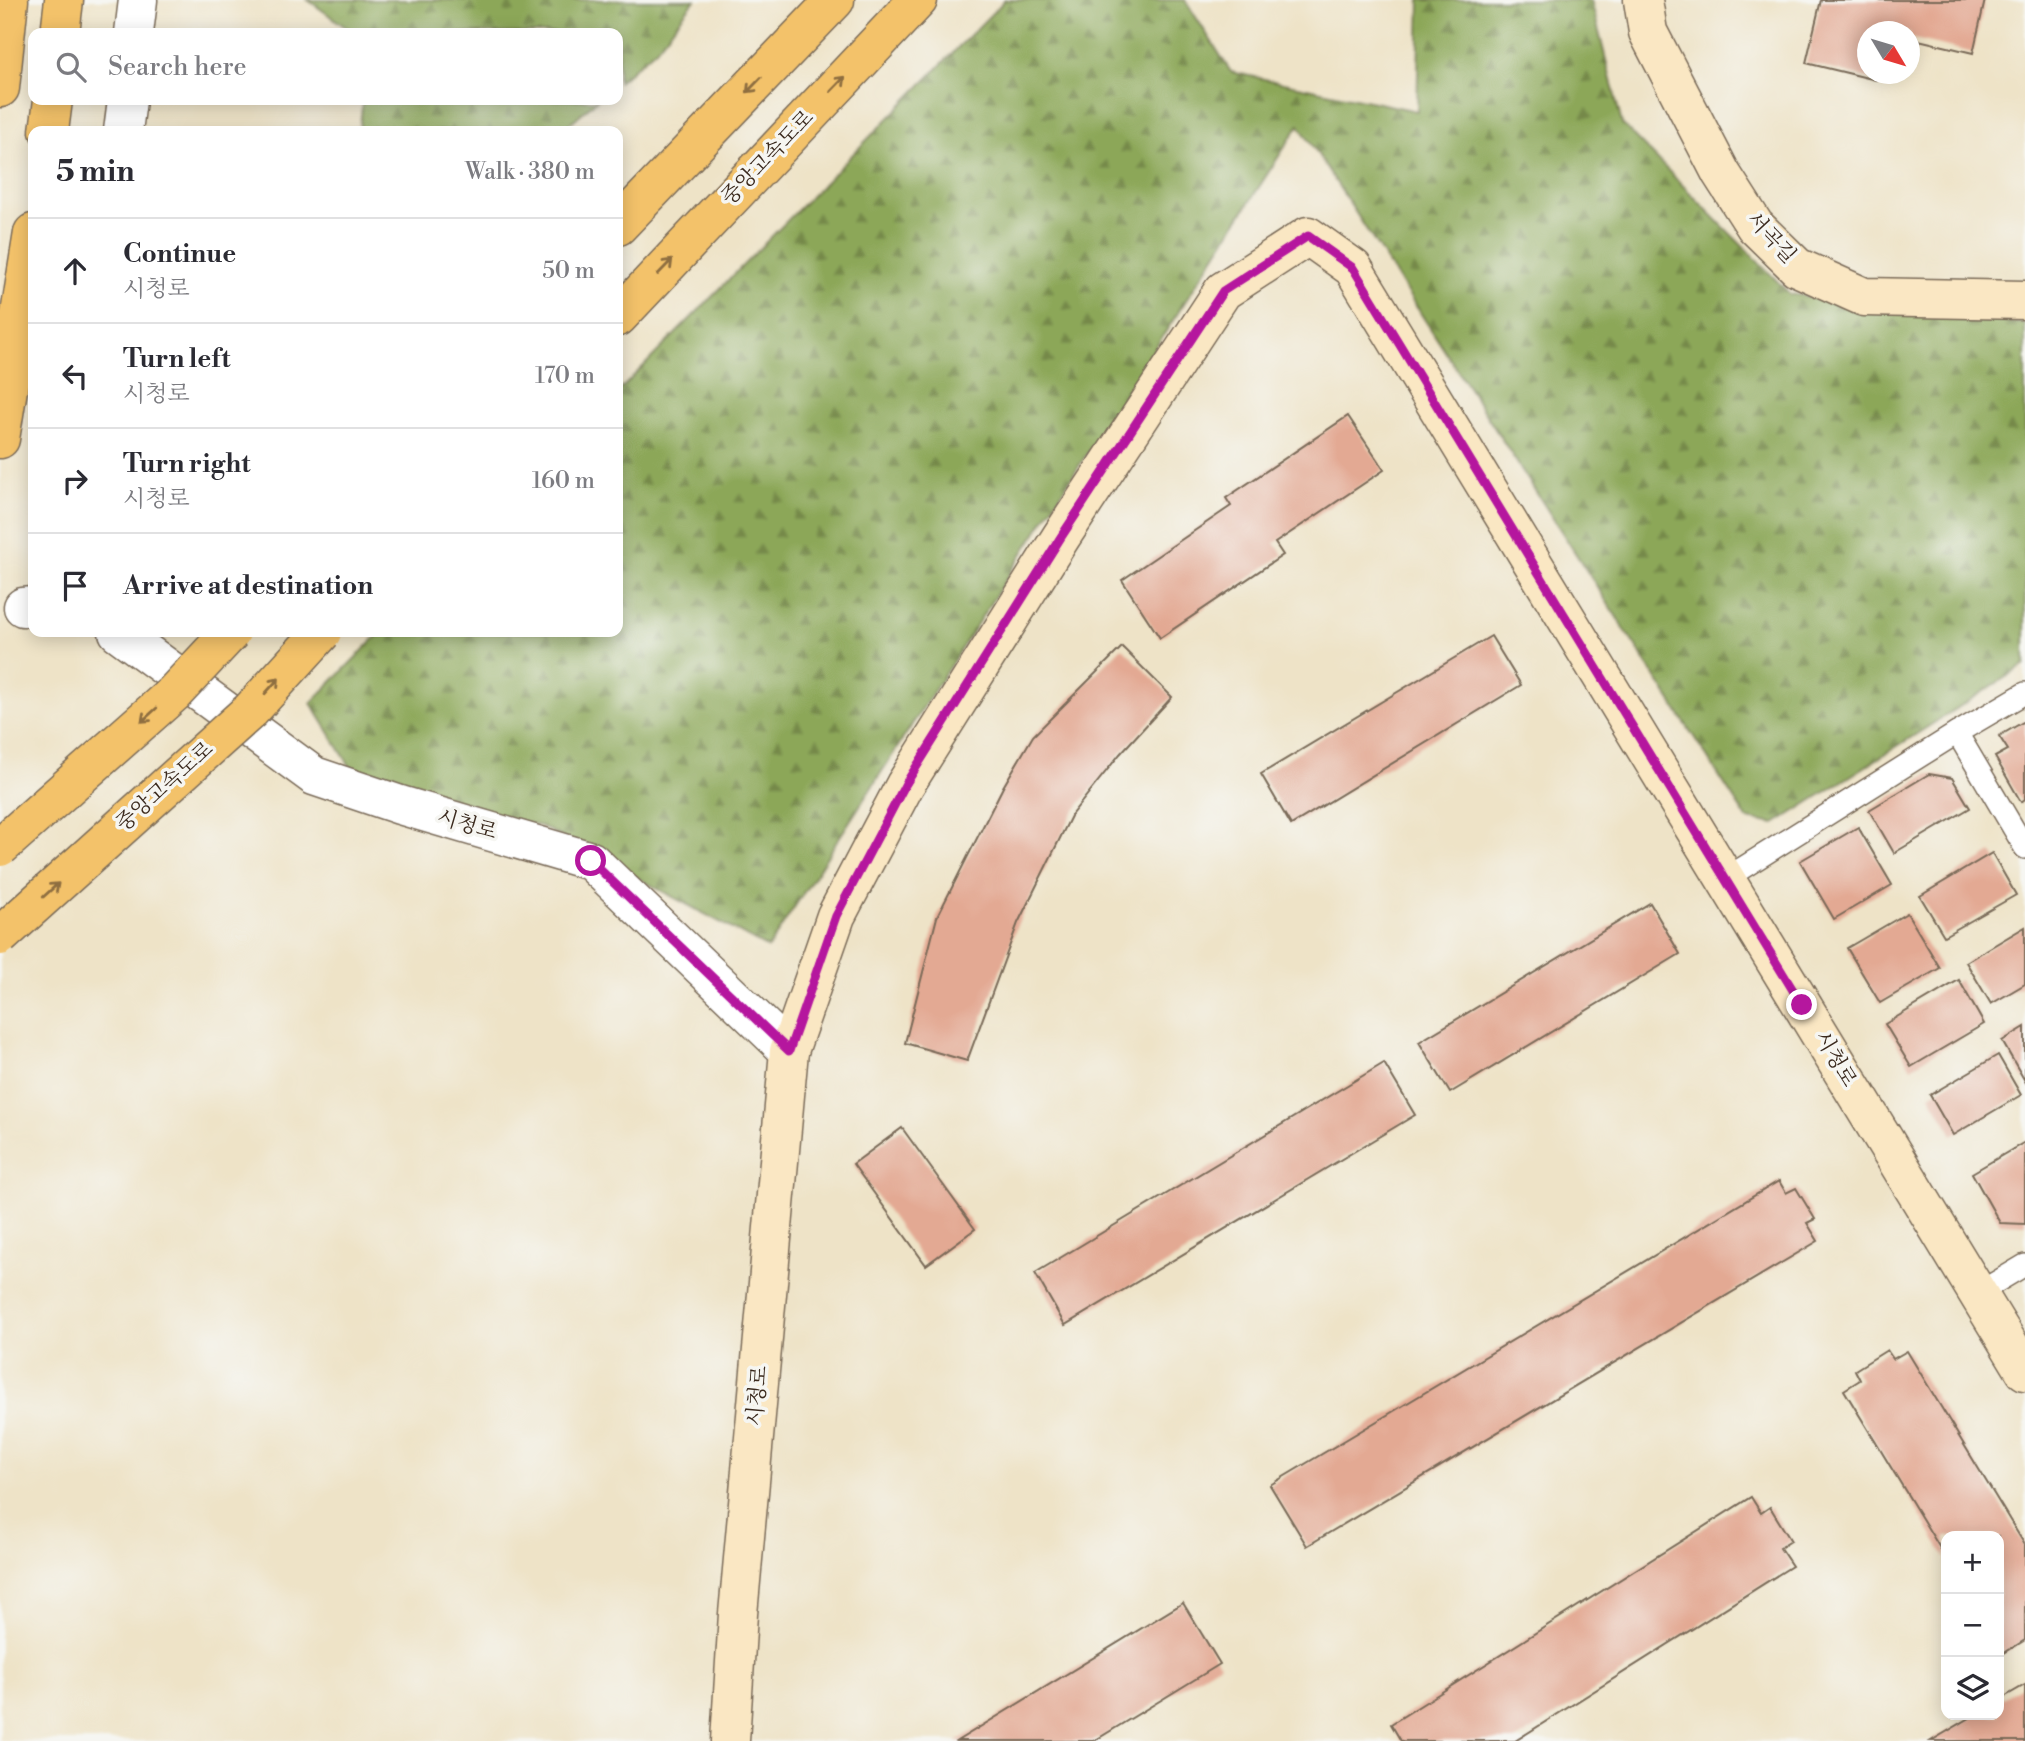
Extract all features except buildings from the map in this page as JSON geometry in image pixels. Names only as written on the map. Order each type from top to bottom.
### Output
[{"type":"highway","points":[[0,88],[9,0]]},
{"type":"highway","points":[[61,28],[64,0]]},
{"type":"highway","points":[[623,221],[835,0]]},
{"type":"highway","name":"중앙고속도로","points":[[623,312],[918,0]]},
{"type":"highway","points":[[50,126],[52,105]]},
{"type":"highway","points":[[0,439],[28,264]]},
{"type":"highway","points":[[0,847],[174,693],[226,637]]},
{"type":"highway","name":"중앙고속도로","points":[[0,936],[251,710],[317,637]]},
{"type":"street","points":[[135,28],[138,0]]},
{"type":"street","name":"서곡길","points":[[1643,0],[1648,32],[1721,173],[1755,226],[1797,267],[1864,297],[2025,300]]},
{"type":"street","points":[[124,126],[126,105]]},
{"type":"street","name":"시청로","points":[[730,1741],[738,1614],[789,1051],[836,916],[905,785],[1046,560],[1223,291],[1308,236],[1353,268],[2025,1371]]},
{"type":"street","name":"시청로","points":[[125,637],[314,776],[400,805],[591,861],[789,1051]]},
{"type":"lane","points":[[1725,880],[2025,693]]},
{"type":"lane","points":[[1957,733],[2025,848]]},
{"type":"lane","points":[[1978,1293],[2025,1265]]},
{"type":"green space","points":[[308,0],[695,0],[656,49],[623,78],[623,28],[347,28]]},
{"type":"green space","points":[[1005,0],[1185,0],[1231,72],[1417,111],[1420,0],[1591,0],[1622,124],[1790,294],[2025,324],[2025,665],[1775,824],[1747,819],[1299,125],[768,948],[541,826],[395,797],[353,771],[311,703],[376,637],[623,637],[623,387]]},
{"type":"green space","points":[[362,105],[591,105],[567,126],[360,126]]},
{"type":"route","points":[[591,861],[789,1051],[836,916],[905,785],[1061,537],[1223,291],[1308,236],[1353,268],[1802,1005]]}]
